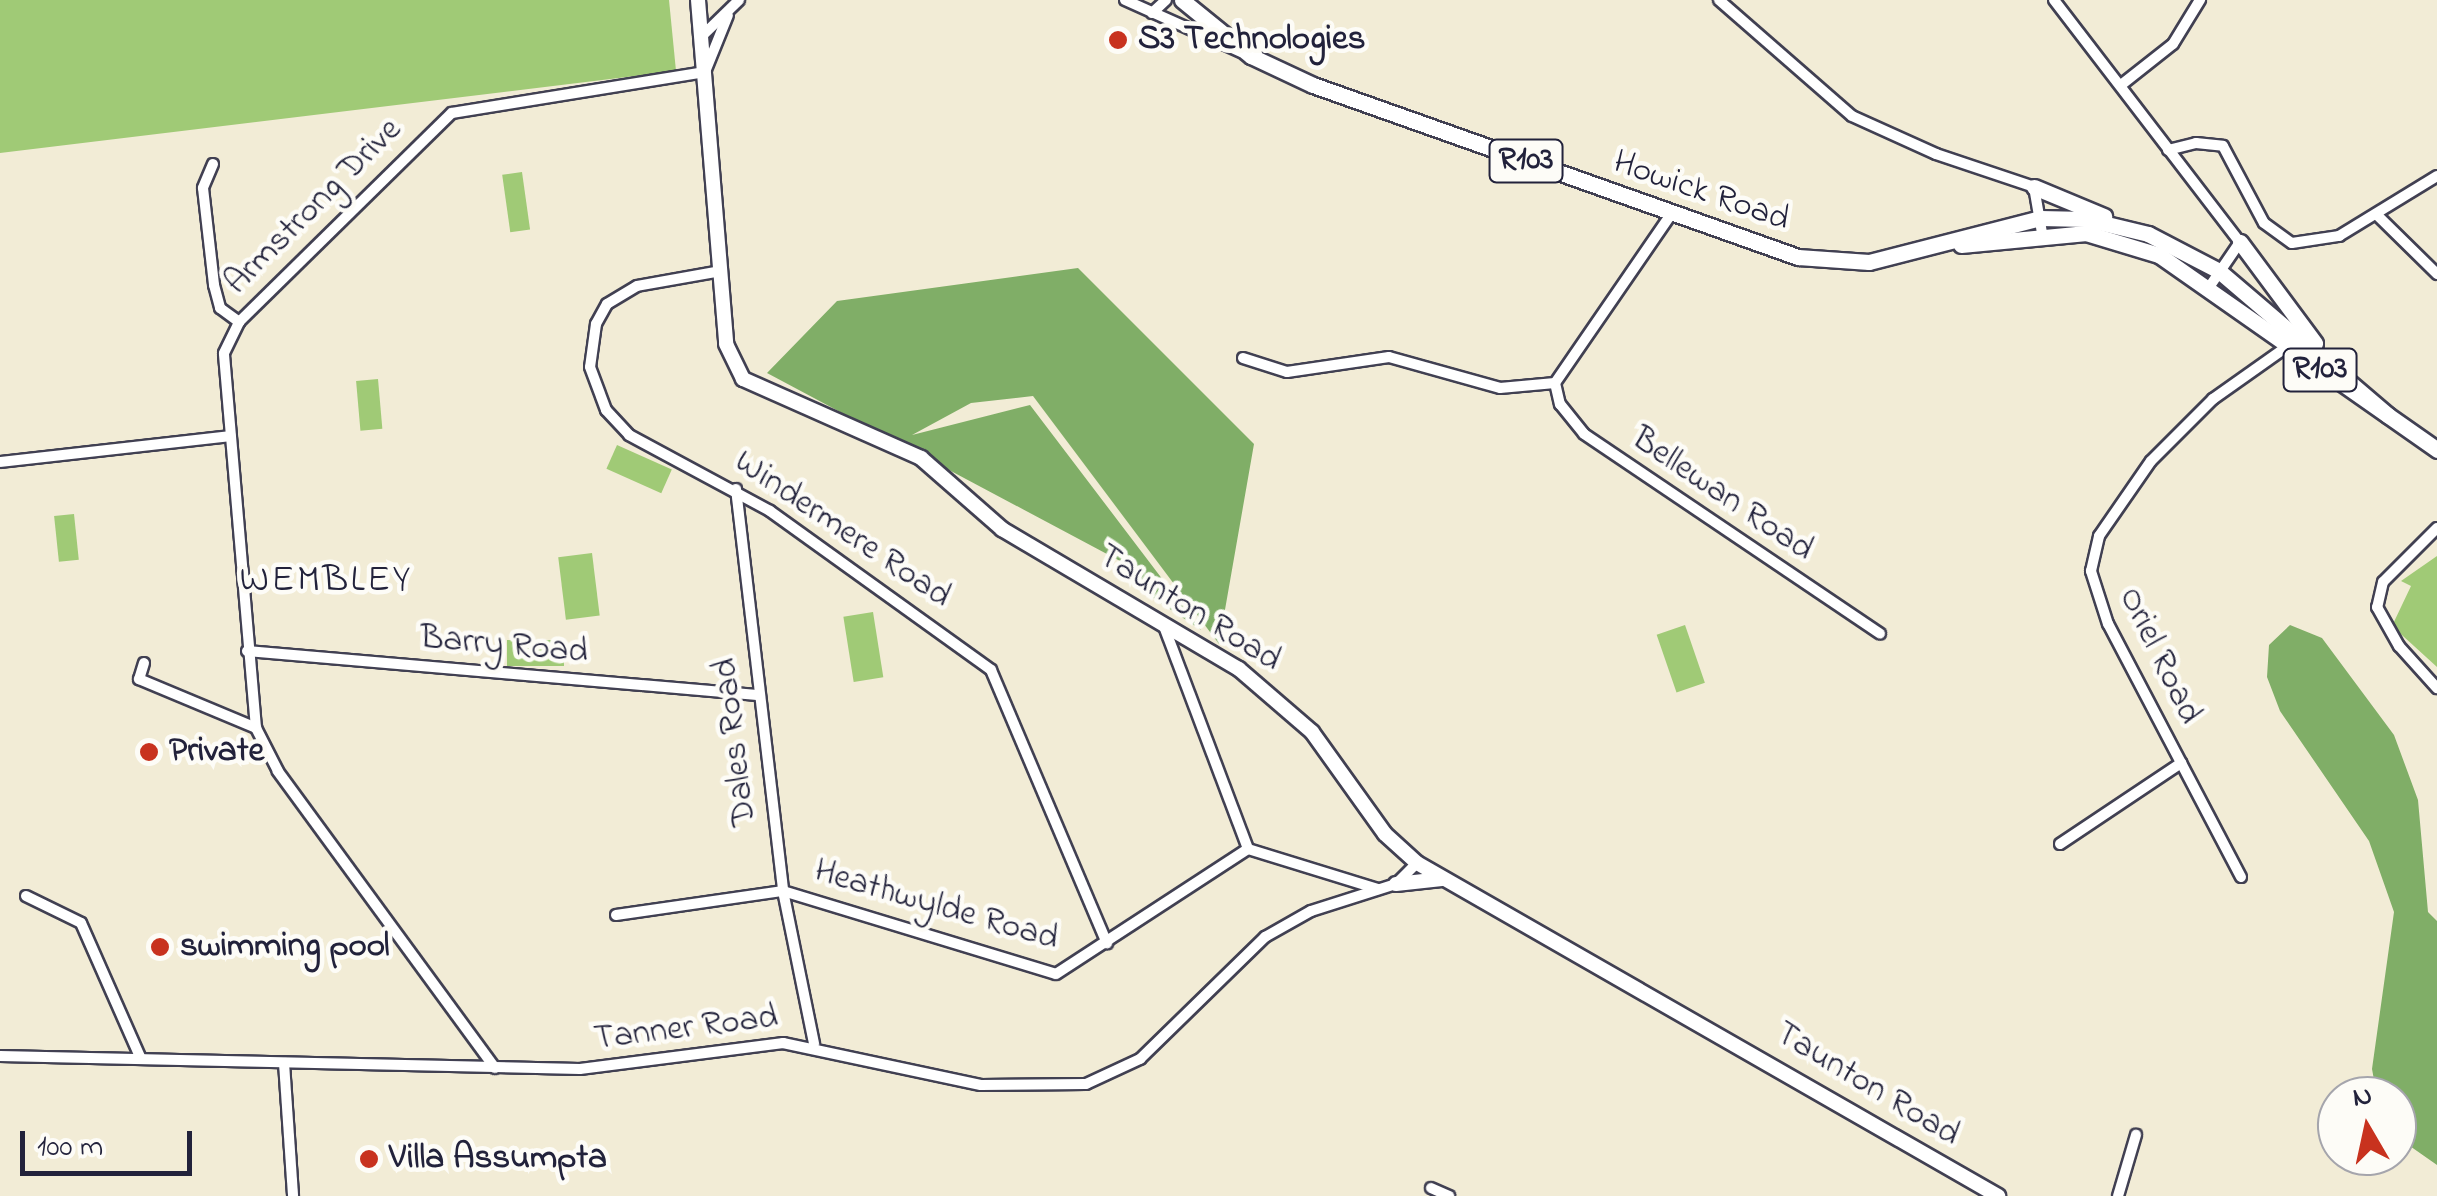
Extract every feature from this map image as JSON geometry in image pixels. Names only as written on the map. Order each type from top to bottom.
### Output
[{"type":"main road","name":"Howick Road","points":[[1182,0],[1251,56],[1671,214],[1823,263],[1869,262],[2041,225],[2124,226],[2328,361],[2389,416]]},
{"type":"main road","points":[[2034,187],[2124,226]]},
{"type":"main road","name":"Howick Road","points":[[2041,225],[2146,242],[2220,270],[2294,341],[2437,450]]},
{"type":"main road","points":[[2240,242],[2328,361]]},
{"type":"street","name":"Taunton Road","points":[[698,0],[726,344],[743,379],[921,458],[1002,528],[1165,629],[1239,669],[1292,712],[1338,763],[1385,834],[1416,863],[1998,1196]]},
{"type":"street","points":[[705,72],[728,15],[739,0]]},
{"type":"street","points":[[1125,0],[1251,56]]},
{"type":"street","points":[[1152,13],[1166,0]]},
{"type":"street","points":[[1719,0],[1852,116],[2034,187],[2041,225]]},
{"type":"street","points":[[2054,0],[2240,242],[2210,286]]},
{"type":"street","points":[[2121,85],[2172,44],[2200,0]]},
{"type":"street","points":[[701,37],[728,15]]},
{"type":"street","name":"Armstrong Drive","points":[[495,1068],[278,771],[256,728],[224,353],[239,322],[452,112],[705,72]]},
{"type":"street","points":[[2168,150],[2196,143],[2223,146],[2257,214],[2292,244],[2328,241],[2437,176]]},
{"type":"street","points":[[213,164],[203,188],[214,285],[220,308],[239,322]]},
{"type":"street","points":[[1243,358],[1287,372],[1389,357],[1500,388],[1555,383],[1671,214]]},
{"type":"street","points":[[2376,214],[2437,274]]},
{"type":"street","name":"Windermere Road","points":[[721,271],[661,280],[608,304],[596,324],[590,367],[606,410],[629,435],[736,489],[991,670],[1107,943]]},
{"type":"street","name":"Oriel Road","points":[[2241,877],[2108,624],[2095,593],[2092,554],[2122,498],[2185,424],[2294,341]]},
{"type":"street","name":"Bellewan Road","points":[[1555,383],[1560,404],[1584,434],[1880,634]]},
{"type":"street","points":[[0,462],[231,436]]},
{"type":"street","name":"Dales Road","points":[[736,489],[757,695],[783,891],[814,1044]]},
{"type":"street","points":[[2437,528],[2383,582],[2377,608],[2398,646],[2437,688]]},
{"type":"street","points":[[1165,629],[1248,849],[1379,890]]},
{"type":"street","name":"Barry Road","points":[[247,652],[757,695]]},
{"type":"street","points":[[144,663],[139,679],[256,728]]},
{"type":"street","points":[[2060,844],[2181,763]]},
{"type":"street","name":"Heathwylde Road","points":[[616,915],[783,891],[1050,974],[1078,965],[1248,849]]},
{"type":"street","name":"Tanner Road","points":[[0,1056],[598,1068],[740,1044],[814,1044],[981,1085],[1037,1088],[1103,1080],[1140,1059],[1265,937],[1311,912],[1396,884],[1416,863]]},
{"type":"street","points":[[1396,884],[1442,879]]},
{"type":"street","points":[[26,896],[80,923],[140,1057]]},
{"type":"street","points":[[284,1063],[293,1196]]},
{"type":"street","points":[[2118,1196],[2136,1135]]},
{"type":"street","points":[[1431,1188],[1449,1196]]},
{"type":"green space","points":[[0,0],[669,0],[676,71],[0,153]]},
{"type":"green space","points":[[522,172],[530,229],[510,232],[502,175]]},
{"type":"green space","points":[[1078,268],[1254,444],[1219,644],[1033,396],[971,403],[912,435],[1030,405],[1201,630],[1134,585],[1137,570],[767,373],[837,301]]},
{"type":"green space","points":[[378,379],[382,429],[360,431],[356,381]]},
{"type":"green space","points":[[617,445],[672,469],[661,493],[606,469]]},
{"type":"green space","points":[[74,514],[79,560],[59,562],[54,516]]},
{"type":"green space","points":[[592,553],[600,616],[566,620],[558,557]]},
{"type":"green space","points":[[2437,556],[2437,667],[2392,626],[2411,586],[2401,581]]},
{"type":"green space","points":[[873,612],[883,677],[854,682],[843,617]]},
{"type":"green space","points":[[1685,625],[1705,683],[1676,692],[1657,635]]},
{"type":"green space","points":[[2290,625],[2322,638],[2394,735],[2418,800],[2428,912],[2437,921],[2437,1165],[2417,1151],[2417,1076],[2373,1076],[2372,1069],[2394,912],[2369,841],[2280,711],[2267,677],[2269,645]]},
{"type":"green space","points":[[507,640],[564,640],[564,666],[507,666]]},
{"type":"place","name":"S3 Technologies","points":[[1118,40]]},
{"type":"place","name":"Private","points":[[149,752]]},
{"type":"place","name":"swimming pool","points":[[160,947]]},
{"type":"place","name":"Villa Assumpta","points":[[369,1159]]},
{"type":"district","name":"WEMBLEY","points":[[326,582]]}]
